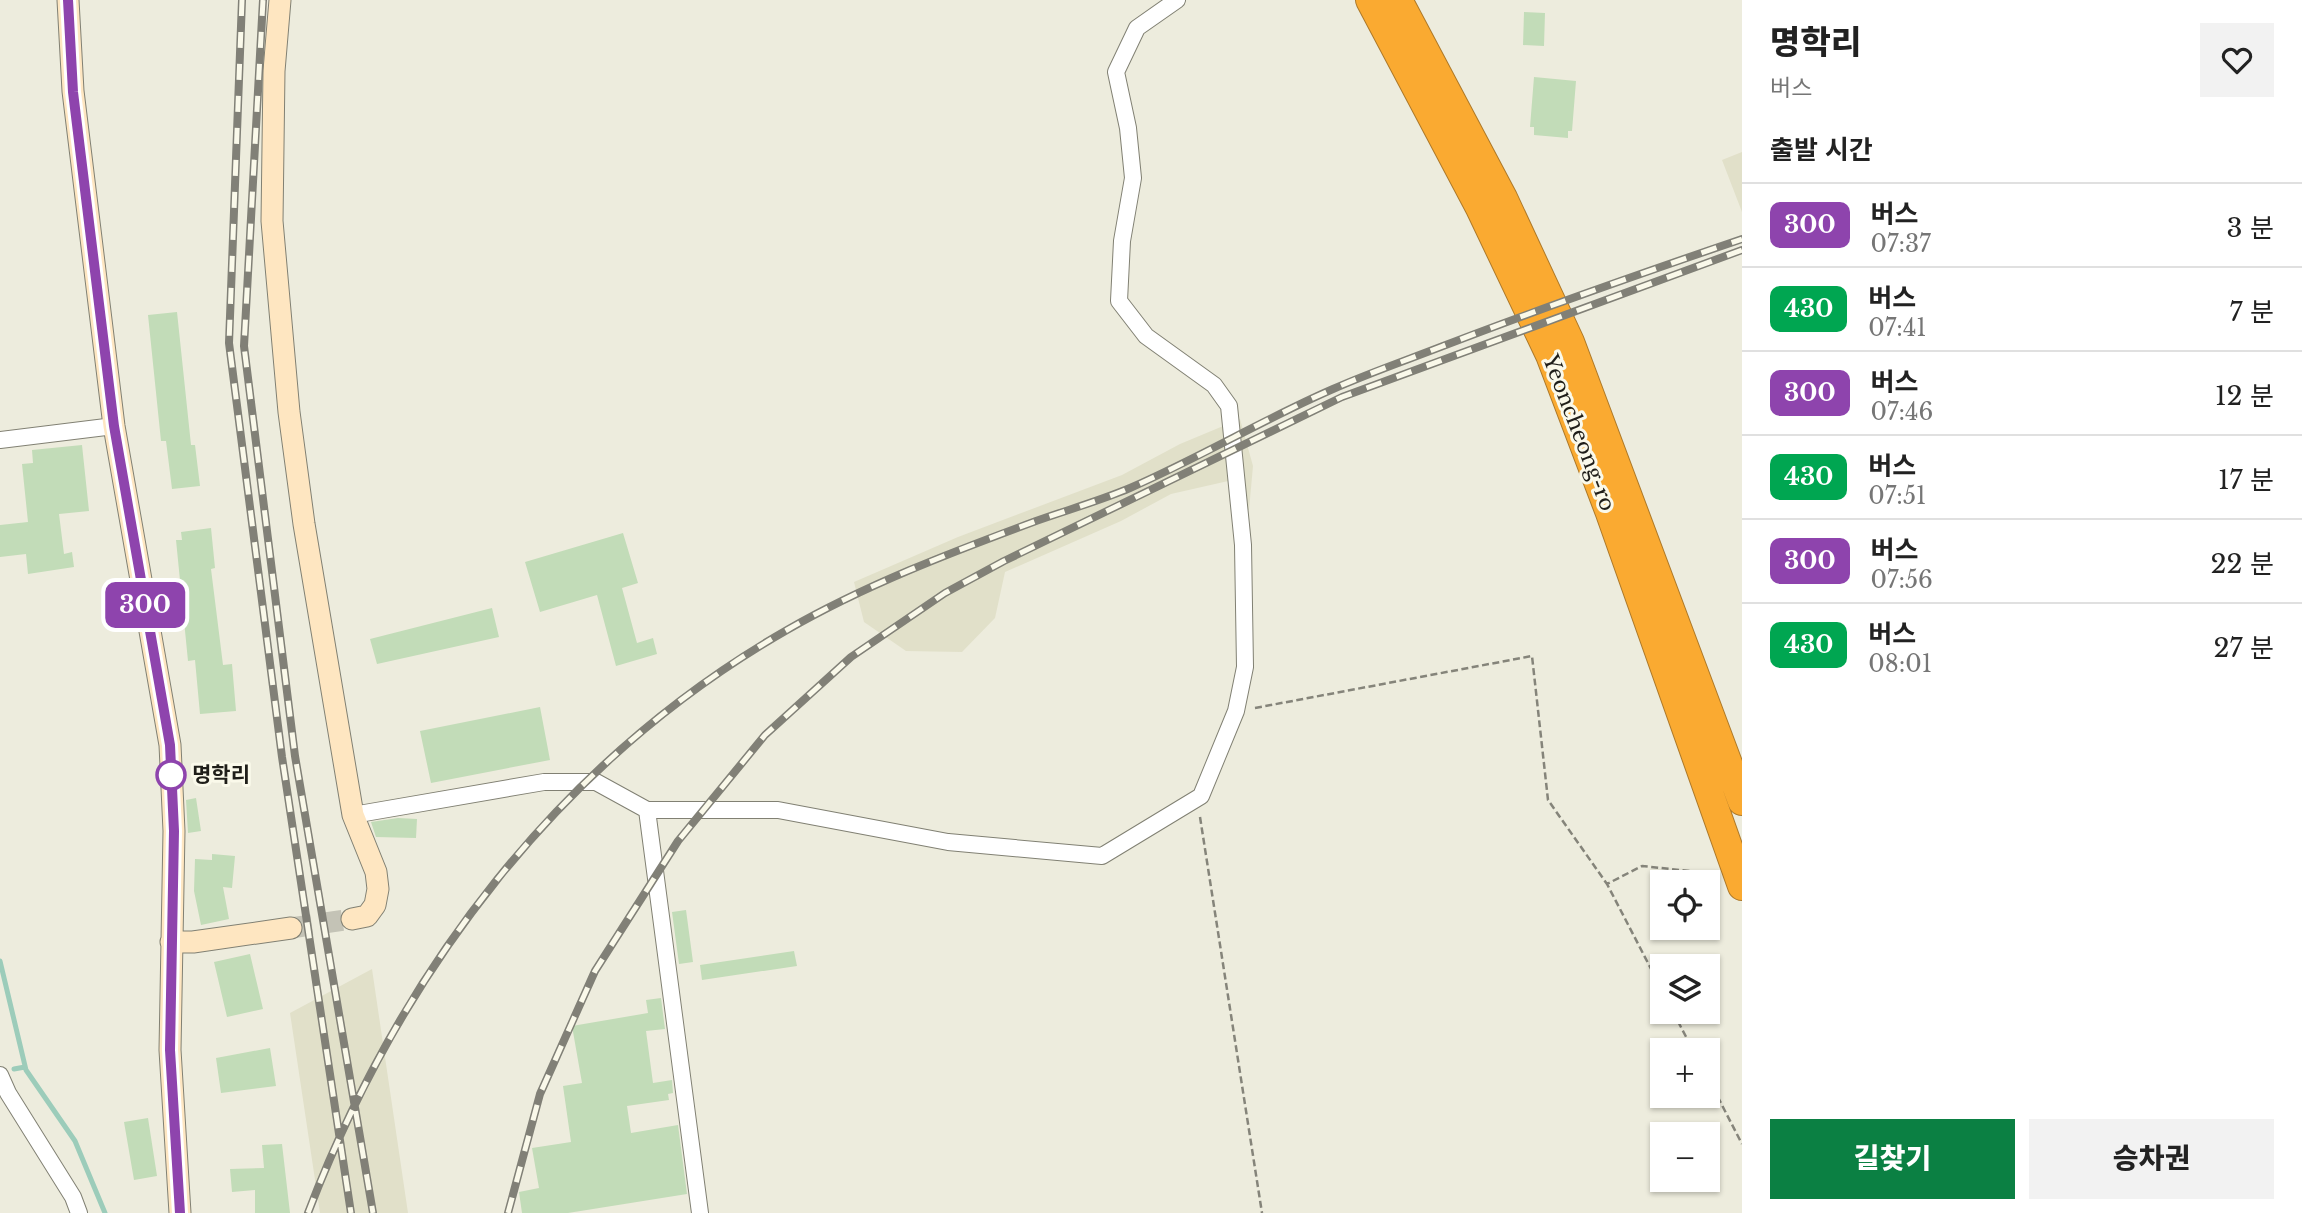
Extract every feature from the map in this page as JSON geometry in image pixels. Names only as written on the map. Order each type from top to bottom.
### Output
[{"type":"highway","name":"Yeoncheong-ro","points":[[1370,0],[1480,208],[1550,355],[1610,513],[1742,886]]},
{"type":"highway","name":"Yeoncheong-ro","points":[[1398,0],[1503,198],[1570,342],[1742,801]]},
{"type":"main road","points":[[68,0],[73,92],[114,426],[170,745],[174,831],[170,1050],[180,1213]]},
{"type":"main road","points":[[280,0],[274,71],[272,221],[289,412],[306,538],[353,815],[376,872],[378,889],[375,905],[367,916],[352,919]]},
{"type":"main road","points":[[171,942],[193,942],[291,928]]},
{"type":"street","points":[[353,815],[544,782],[596,782],[647,810],[778,810],[948,842],[1102,856],[1202,796],[1236,711],[1245,667],[1243,545],[1229,406],[1214,385],[1146,336],[1119,301],[1122,241],[1133,178],[1128,128],[1116,72],[1137,28],[1177,0]]},
{"type":"street","points":[[0,440],[114,426]]},
{"type":"street","points":[[647,810],[700,1213]]},
{"type":"street","points":[[0,1074],[8,1093],[74,1197],[79,1213]]},
{"type":"path","points":[[1236,711],[1532,656],[1548,800],[1607,884],[1650,967]]},
{"type":"path","points":[[1202,796],[1200,817],[1262,1213]]},
{"type":"path","points":[[1607,884],[1642,866],[1679,870]]},
{"type":"path","points":[[1720,1101],[1742,1144]]},
{"type":"shaded area","points":[[1742,152],[1742,212],[1722,160]]},
{"type":"shaded area","points":[[1240,419],[1253,466],[1249,510],[1232,512],[1237,479],[1171,494],[1121,521],[1005,572],[995,618],[962,652],[906,651],[864,622],[854,582],[958,537],[1122,475],[1180,444]]},
{"type":"shaded area","points":[[372,969],[408,1213],[320,1213],[290,1013]]},
{"type":"building","points":[[1524,12],[1545,13],[1544,46],[1523,45]]},
{"type":"building","points":[[1534,77],[1576,81],[1572,131],[1568,131],[1568,138],[1534,135],[1534,127],[1530,127]]},
{"type":"building","points":[[177,312],[191,445],[195,445],[200,486],[172,489],[166,441],[161,441],[148,315]]},
{"type":"building","points":[[82,445],[89,511],[59,514],[64,554],[72,552],[74,567],[28,574],[26,554],[0,557],[0,525],[28,522],[22,464],[33,463],[32,450]]},
{"type":"building","points":[[211,528],[215,568],[211,569],[223,665],[232,664],[236,711],[200,714],[195,660],[188,661],[176,540],[182,540],[181,532]]},
{"type":"building","points":[[623,533],[638,583],[622,588],[637,643],[653,638],[657,654],[616,666],[597,595],[540,612],[525,562]]},
{"type":"building","points":[[492,608],[499,637],[377,664],[370,639]]},
{"type":"building","points":[[540,707],[550,760],[431,783],[420,731]]},
{"type":"building","points":[[196,798],[201,831],[188,833],[186,800]]},
{"type":"building","points":[[398,818],[417,819],[416,838],[376,837],[371,822]]},
{"type":"building","points":[[212,854],[235,856],[232,888],[223,887],[229,919],[201,925],[194,891],[195,859],[212,860]]},
{"type":"building","points":[[686,910],[693,962],[679,964],[672,912]]},
{"type":"building","points":[[794,951],[797,966],[702,980],[700,965]]},
{"type":"building","points":[[250,954],[263,1009],[227,1017],[214,962]]},
{"type":"building","points":[[661,998],[665,1029],[646,1031],[653,1083],[672,1080],[673,1093],[668,1094],[669,1100],[627,1106],[631,1133],[678,1125],[687,1194],[568,1213],[522,1213],[519,1192],[539,1188],[532,1148],[571,1142],[563,1086],[582,1083],[572,1026],[648,1013],[646,1000]]},
{"type":"building","points":[[270,1048],[276,1086],[221,1093],[216,1058]]},
{"type":"building","points":[[148,1118],[157,1176],[134,1180],[124,1122]]},
{"type":"building","points":[[282,1144],[290,1213],[255,1213],[255,1190],[232,1192],[230,1169],[264,1168],[262,1145]]},
{"type":"waterway","points":[[0,961],[26,1070],[75,1141],[105,1213]]},
{"type":"waterway","points":[[14,1069],[25,1067]]},
{"type":"tunnel","points":[[291,928],[352,919]]},
{"type":"railway","points":[[242,0],[229,343],[282,757],[351,1213]]},
{"type":"railway","points":[[263,0],[244,346],[295,756],[373,1213]]},
{"type":"railway","points":[[308,1213],[346,1124],[390,1039],[440,957],[497,880],[560,808],[629,742],[705,682],[787,630],[909,570],[1130,488],[1347,383],[1555,304],[1742,239]]},
{"type":"railway","points":[[508,1213],[540,1094],[595,971],[678,841],[765,735],[851,657],[945,593],[1004,561],[1342,397],[1742,250]]},
{"type":"bus line","name":"300","points":[[68,0],[73,92],[114,426],[170,745],[174,831],[170,1050],[180,1213]]},
{"type":"place","name":"명학리","points":[[171,775]]}]
